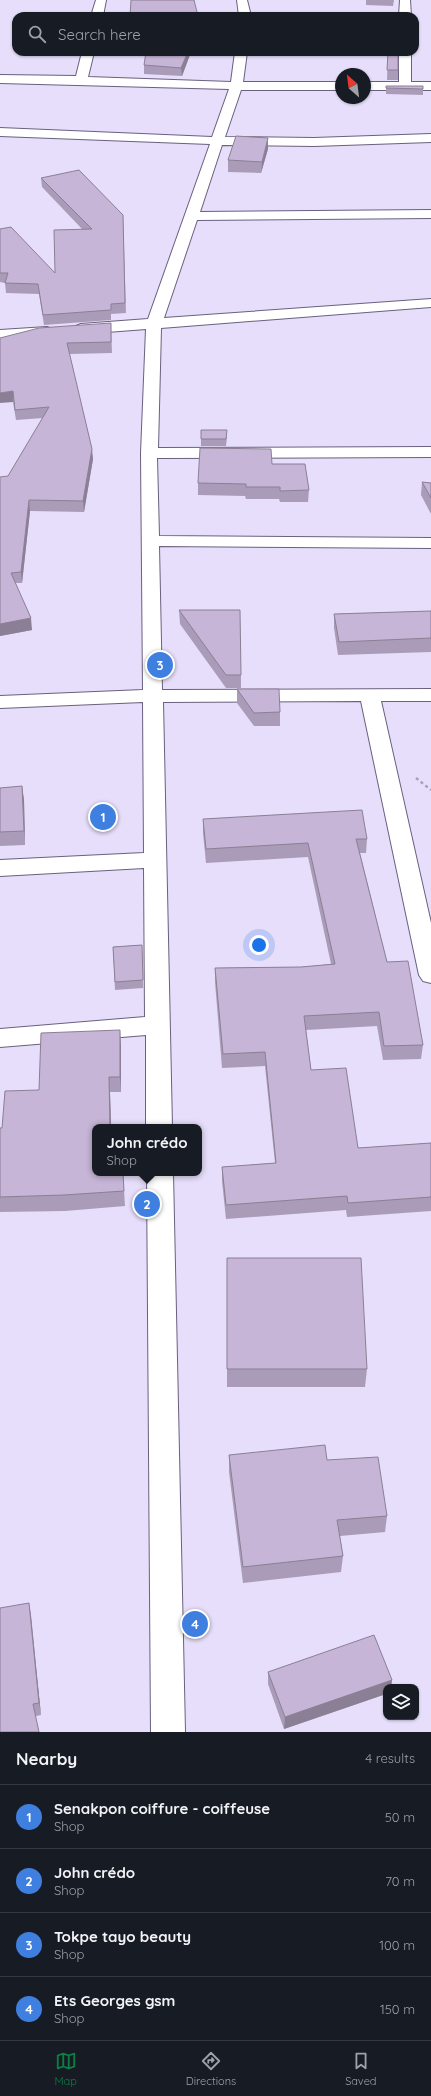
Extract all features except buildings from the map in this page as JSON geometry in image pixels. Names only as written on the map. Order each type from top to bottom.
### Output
[{"type":"street","points":[[98,12],[101,0]]},
{"type":"street","points":[[242,0],[244,12]]},
{"type":"street","points":[[405,0],[405,12]]},
{"type":"street","points":[[81,80],[87,56]]},
{"type":"street","points":[[159,1124],[149,453],[154,325],[236,86],[240,56]]},
{"type":"street","points":[[405,56],[405,86]]},
{"type":"street","points":[[0,79],[81,80],[236,86],[335,86]]},
{"type":"street","points":[[371,86],[431,86]]},
{"type":"street","points":[[0,132],[218,141],[314,142],[431,138]]},
{"type":"street","points":[[191,216],[431,214]]},
{"type":"street","points":[[0,335],[154,325],[431,303]]},
{"type":"street","points":[[149,453],[431,452]]},
{"type":"street","points":[[150,541],[431,543]]},
{"type":"street","points":[[0,702],[152,696],[431,695]]},
{"type":"street","points":[[370,696],[431,975]]},
{"type":"street","points":[[0,868],[155,860]]},
{"type":"street","points":[[0,1038],[158,1025]]},
{"type":"street","points":[[160,1176],[168,1732]]},
{"type":"place","name":"Tokpe tayo beauty","points":[[160,665]]},
{"type":"place","name":"Senakpon coiffure - coiffeuse","points":[[103,817]]},
{"type":"place","name":"John crédo","points":[[147,1204]]},
{"type":"place","name":"Ets Georges gsm","points":[[195,1624]]}]
